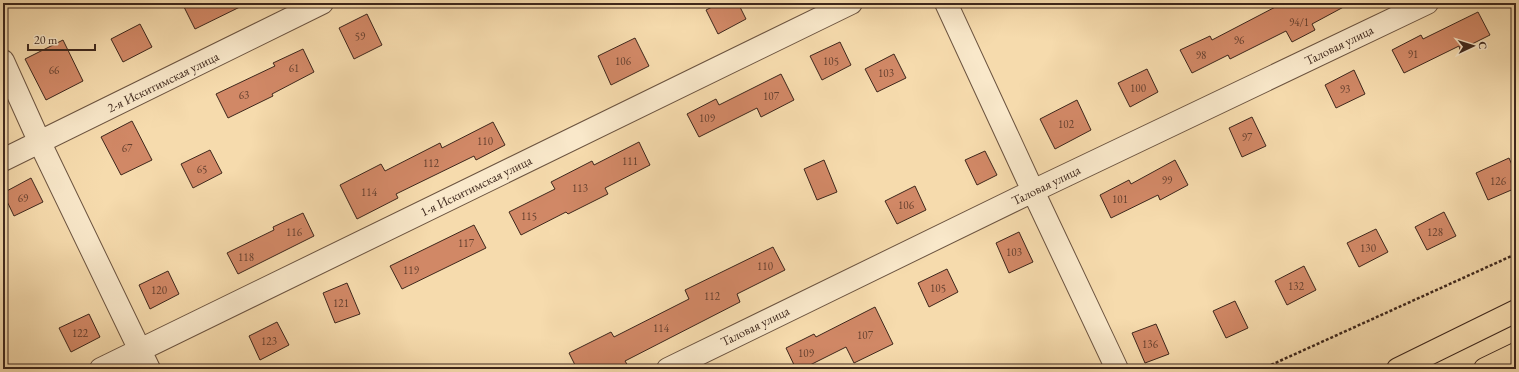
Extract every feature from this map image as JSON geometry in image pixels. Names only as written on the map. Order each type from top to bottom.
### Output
[{"type":"highway","points":[[1398,369],[1516,311]]},
{"type":"highway","points":[[1485,369],[1516,354]]},
{"type":"street","name":"2-я Искитимская улица","points":[[3,160],[322,3]]},
{"type":"street","name":"1-я Искитимская улица","points":[[101,369],[145,360],[851,3]]},
{"type":"street","points":[[946,3],[1117,369]]},
{"type":"street","name":"Таловая улица","points":[[668,369],[1033,191],[1426,3]]},
{"type":"street","points":[[3,62],[40,143],[145,360]]},
{"type":"path","points":[[1262,369],[1516,254]]},
{"type":"building","points":[[182,3],[248,3],[195,29]]},
{"type":"building","points":[[720,3],[738,3],[746,19],[718,34],[706,10]]},
{"type":"building","points":[[1283,3],[1351,3],[1312,24],[1315,30],[1292,42],[1286,31],[1230,59],[1228,55],[1192,73],[1180,50],[1210,36],[1212,40]]},
{"type":"building","points":[[1478,12],[1490,35],[1460,50],[1459,46],[1404,73],[1392,50],[1421,35],[1423,39]]},
{"type":"building","points":[[367,14],[382,45],[354,59],[339,28]]},
{"type":"building","points":[[140,24],[152,47],[123,62],[111,39]]},
{"type":"building","points":[[635,38],[649,66],[611,85],[598,56]]},
{"type":"building","points":[[63,40],[83,81],[46,100],[25,59]]},
{"type":"building","points":[[840,42],[851,65],[822,80],[810,56]]},
{"type":"building","points":[[303,49],[314,72],[272,94],[273,96],[228,118],[216,94],[275,66],[273,63]]},
{"type":"building","points":[[894,54],[906,78],[877,92],[865,69]]},
{"type":"building","points":[[1147,69],[1158,92],[1130,107],[1118,83]]},
{"type":"building","points":[[1354,70],[1365,94],[1336,108],[1325,85]]},
{"type":"building","points":[[781,74],[794,100],[761,117],[757,108],[699,137],[687,114],[716,99],[719,105]]},
{"type":"building","points":[[1077,100],[1091,130],[1055,149],[1040,119]]},
{"type":"building","points":[[1252,117],[1266,146],[1242,157],[1229,128]]},
{"type":"building","points":[[132,121],[152,160],[121,175],[101,137]]},
{"type":"building","points":[[493,122],[505,145],[476,160],[474,156],[396,194],[398,198],[357,219],[340,185],[381,164],[385,171],[440,143],[442,148]]},
{"type":"building","points":[[639,142],[650,165],[605,188],[608,194],[568,214],[566,212],[521,235],[509,212],[555,189],[551,182],[592,161],[594,165]]},
{"type":"building","points":[[210,150],[222,173],[193,188],[181,164]]},
{"type":"building","points":[[985,151],[997,175],[977,185],[965,160]]},
{"type":"building","points":[[1509,158],[1516,174],[1516,188],[1488,200],[1476,173]]},
{"type":"building","points":[[824,160],[837,192],[817,200],[804,169]]},
{"type":"building","points":[[1175,160],[1188,185],[1160,200],[1158,195],[1111,218],[1100,195],[1129,180],[1131,184]]},
{"type":"building","points":[[31,178],[43,202],[14,216],[3,193]]},
{"type":"building","points":[[915,186],[926,210],[897,224],[885,201]]},
{"type":"building","points":[[1444,212],[1456,236],[1427,250],[1415,227]]},
{"type":"building","points":[[303,213],[314,236],[238,274],[227,253],[274,230],[273,227]]},
{"type":"building","points":[[474,225],[486,248],[402,289],[390,266]]},
{"type":"building","points":[[1376,229],[1388,252],[1359,267],[1347,243]]},
{"type":"building","points":[[1019,232],[1033,262],[1009,273],[996,243]]},
{"type":"building","points":[[773,247],[785,270],[737,294],[740,302],[625,361],[630,369],[577,369],[569,353],[611,332],[614,337],[689,299],[685,290]]},
{"type":"building","points":[[1304,266],[1316,290],[1287,305],[1275,281]]},
{"type":"building","points":[[947,269],[958,292],[929,307],[918,283]]},
{"type":"building","points":[[168,271],[179,294],[150,309],[139,285]]},
{"type":"building","points":[[347,283],[360,314],[335,323],[323,293]]},
{"type":"building","points":[[1235,301],[1248,328],[1226,338],[1213,311]]},
{"type":"building","points":[[875,307],[893,344],[854,363],[846,347],[802,369],[796,369],[786,348],[814,334],[816,337]]},
{"type":"building","points":[[89,314],[100,337],[71,352],[59,328]]},
{"type":"building","points":[[277,322],[289,345],[260,360],[249,336]]},
{"type":"building","points":[[1156,324],[1169,354],[1145,363],[1132,333]]}]
